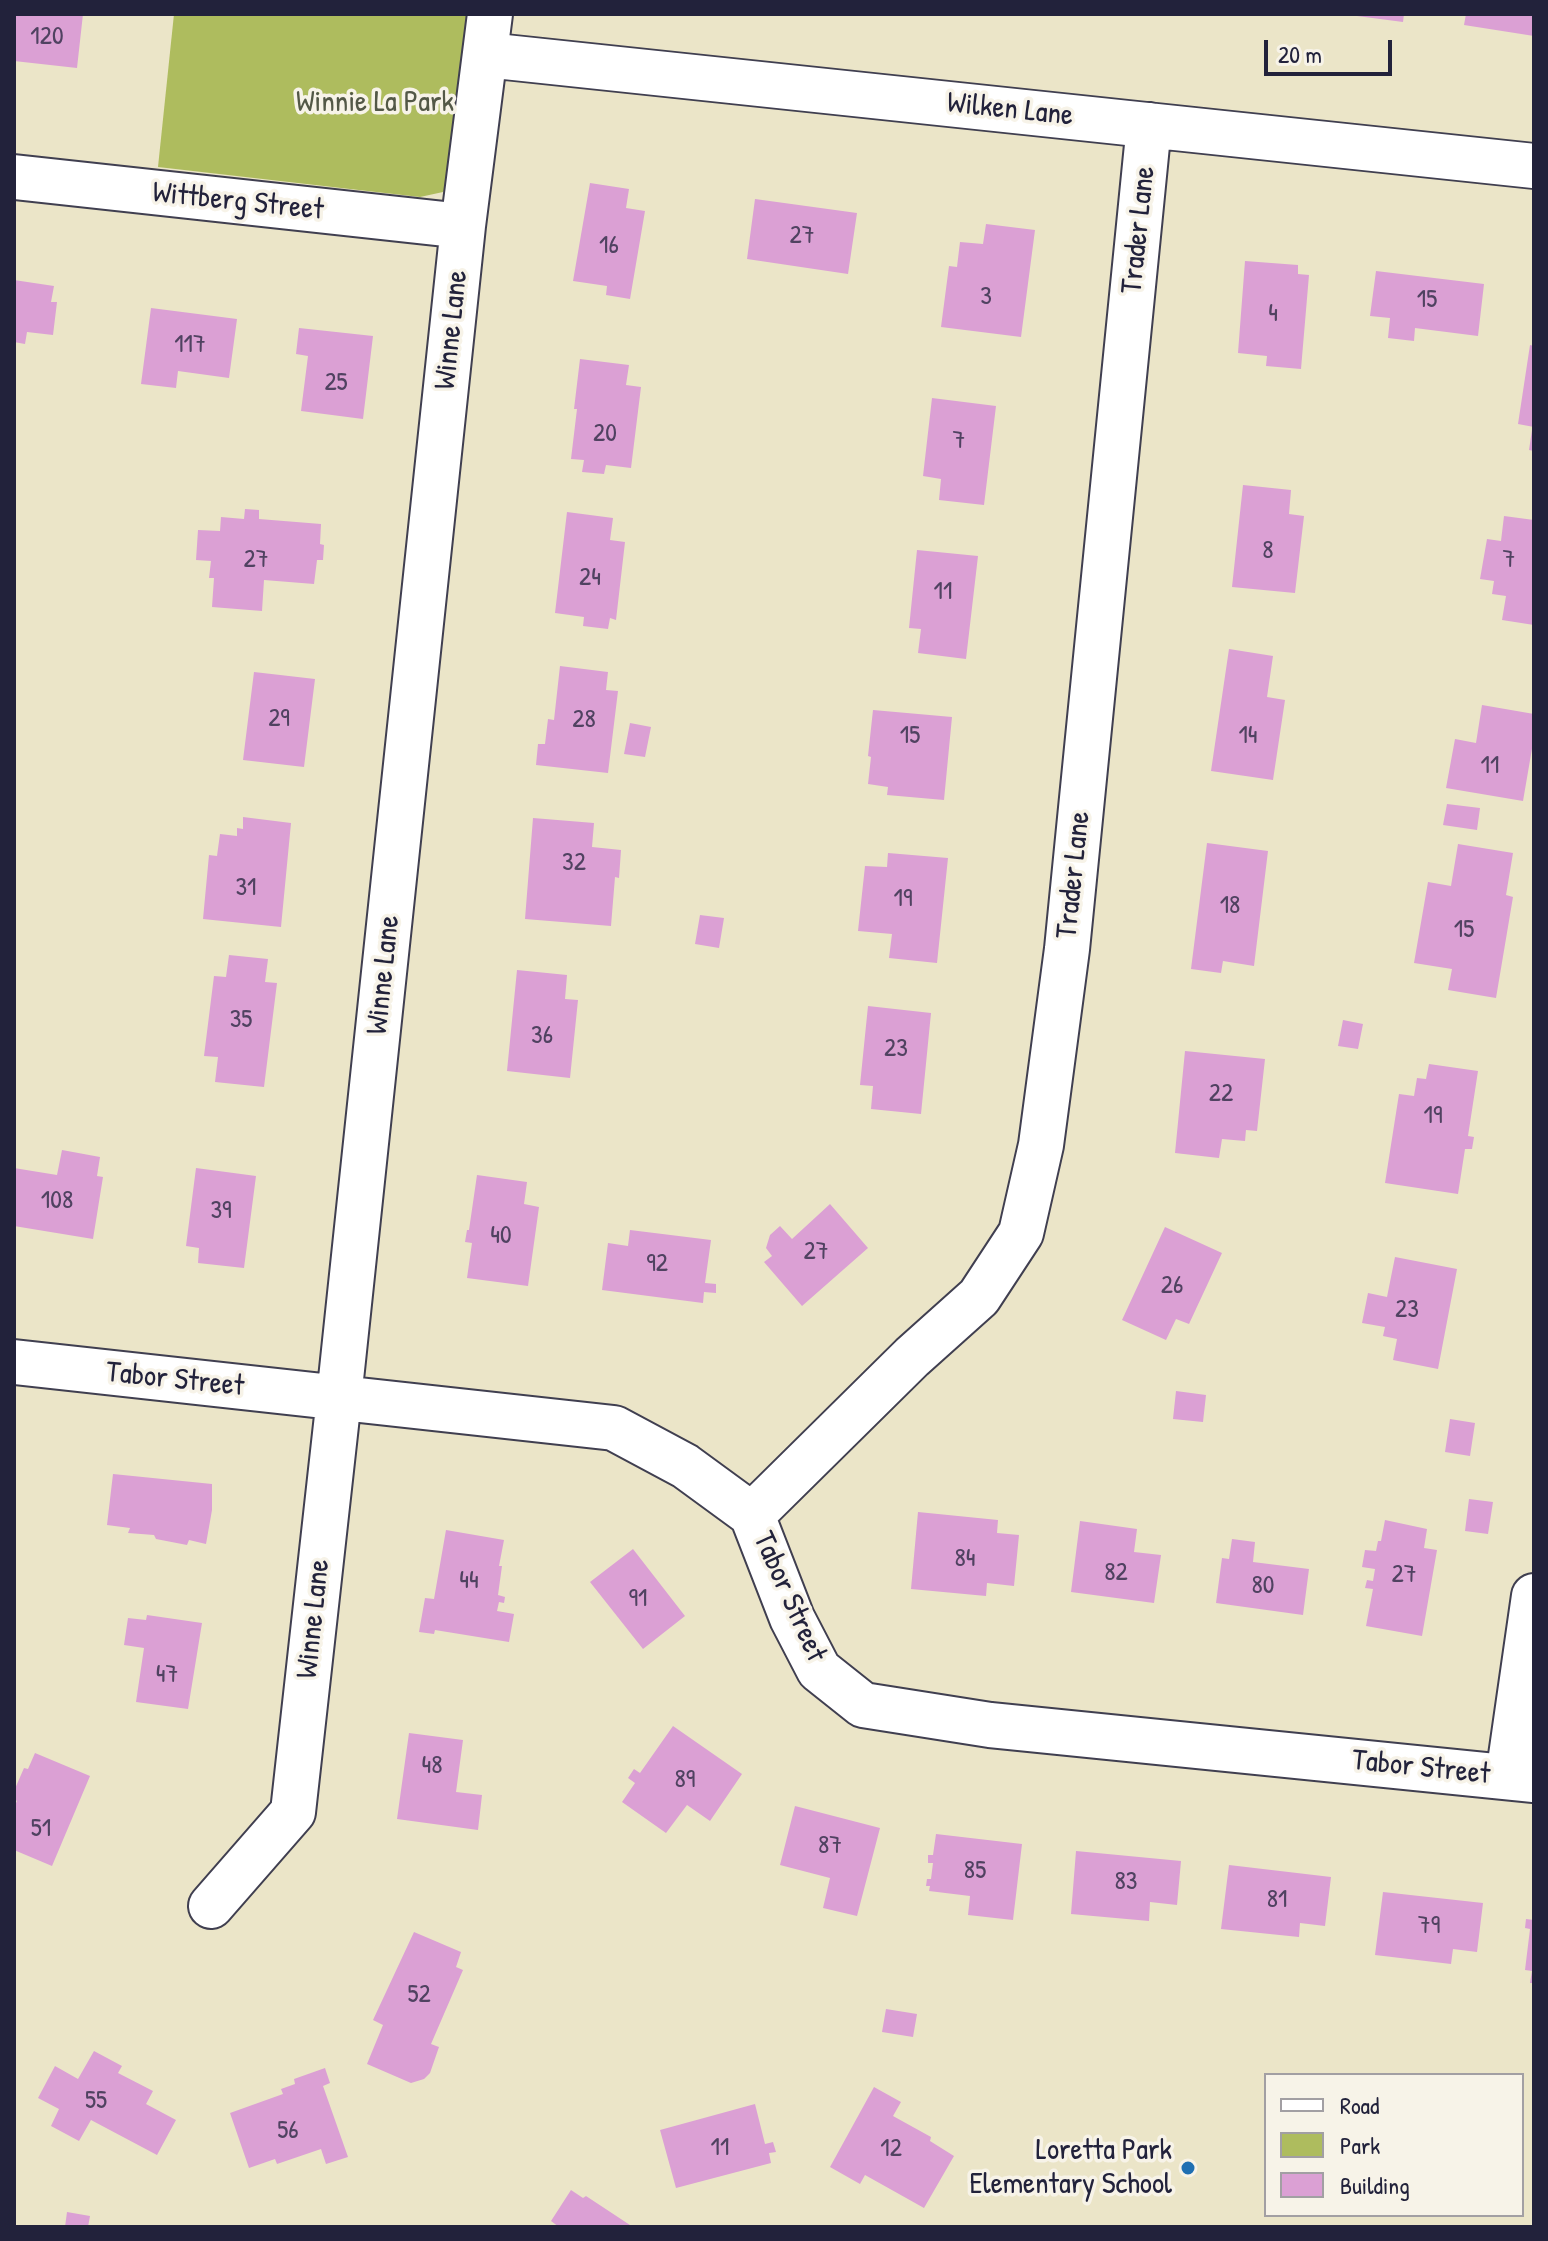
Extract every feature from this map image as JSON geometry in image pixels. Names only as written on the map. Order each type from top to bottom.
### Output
[{"type":"street","name":"Wilken Lane","points":[[488,34],[1149,125],[1534,166]]},
{"type":"street","name":"Winne Lane","points":[[211,1906],[293,1812],[463,226],[488,34]]},
{"type":"street","name":"Trader Lane","points":[[752,1515],[912,1357],[979,1297],[1021,1233],[1041,1145],[1067,949],[1149,125]]},
{"type":"street","name":"Wittberg Street","points":[[14,177],[463,226]]},
{"type":"street","name":"Tabor Street","points":[[14,1362],[614,1428],[685,1466],[752,1515],[792,1618],[819,1670],[863,1705],[990,1725],[1521,1779]]},
{"type":"street","points":[[1521,1779],[1534,1596]]},
{"type":"green space","name":"Winnie La Park","points":[[174,14],[477,14],[460,172],[443,192],[420,197],[158,167]]},
{"type":"building","points":[[14,14],[83,14],[77,68],[14,61]]},
{"type":"building","points":[[1357,14],[1404,14],[1403,22]]},
{"type":"building","points":[[1466,14],[1534,14],[1534,36],[1464,25]]},
{"type":"building","points":[[590,183],[629,189],[626,208],[645,211],[630,299],[606,295],[607,286],[573,281]]},
{"type":"building","points":[[755,199],[857,213],[848,274],[747,259]]},
{"type":"building","points":[[986,224],[1035,230],[1021,337],[941,327],[949,266],[957,267],[960,242],[983,244]]},
{"type":"building","points":[[1245,261],[1298,265],[1298,274],[1309,275],[1301,369],[1266,366],[1267,356],[1238,353]]},
{"type":"building","points":[[1376,271],[1484,284],[1478,336],[1415,328],[1414,341],[1388,338],[1390,318],[1370,316]]},
{"type":"building","points":[[14,280],[54,286],[51,302],[57,302],[53,335],[27,332],[25,344],[14,342]]},
{"type":"building","points":[[151,308],[237,319],[229,378],[178,371],[176,388],[141,384]]},
{"type":"building","points":[[299,328],[373,336],[363,419],[301,411],[308,356],[296,354]]},
{"type":"building","points":[[1530,345],[1534,346],[1534,427],[1518,424]]},
{"type":"building","points":[[580,359],[629,365],[626,385],[641,387],[631,468],[606,465],[604,474],[582,472],[584,460],[571,459]]},
{"type":"building","points":[[932,398],[996,406],[984,505],[939,500],[941,479],[923,476]]},
{"type":"building","points":[[1534,430],[1534,451],[1529,450]]},
{"type":"building","points":[[1243,485],[1291,490],[1289,514],[1304,516],[1295,593],[1232,587]]},
{"type":"building","points":[[245,509],[259,510],[259,519],[321,524],[323,560],[317,560],[314,584],[264,580],[262,611],[212,607],[214,578],[209,578],[211,561],[196,560],[198,530],[220,531],[221,517],[244,519]]},
{"type":"building","points":[[567,512],[613,518],[610,540],[625,542],[616,620],[610,618],[608,629],[583,626],[584,617],[555,613]]},
{"type":"building","points":[[1504,516],[1534,520],[1534,625],[1502,620],[1506,596],[1492,594],[1494,581],[1480,579],[1487,539],[1501,541]]},
{"type":"building","points":[[917,550],[978,556],[966,659],[918,653],[921,629],[909,628]]},
{"type":"building","points":[[1229,649],[1273,656],[1267,697],[1285,700],[1273,780],[1211,771]]},
{"type":"building","points":[[560,666],[608,672],[606,690],[618,691],[608,773],[536,765],[538,744],[545,744],[548,719],[554,720]]},
{"type":"building","points":[[254,672],[315,679],[304,767],[243,760]]},
{"type":"building","points":[[1482,705],[1534,714],[1534,737],[1523,801],[1446,788],[1455,739],[1476,743]]},
{"type":"building","points":[[873,710],[952,717],[944,800],[887,795],[888,787],[868,784]]},
{"type":"building","points":[[630,723],[651,727],[645,757],[624,754]]},
{"type":"building","points":[[1447,804],[1480,808],[1477,830],[1443,825]]},
{"type":"building","points":[[243,817],[291,823],[281,927],[203,919],[209,855],[217,856],[220,834],[237,836],[237,828],[243,829]]},
{"type":"building","points":[[533,818],[594,823],[592,847],[621,850],[619,878],[615,877],[611,926],[525,919]]},
{"type":"building","points":[[1207,843],[1268,851],[1254,966],[1223,961],[1221,973],[1191,969]]},
{"type":"building","points":[[1458,844],[1513,853],[1506,895],[1513,897],[1496,998],[1448,990],[1452,969],[1414,963],[1428,882],[1451,886]]},
{"type":"building","points":[[888,853],[948,858],[937,963],[889,958],[892,934],[858,931],[865,866],[887,867]]},
{"type":"building","points":[[700,915],[724,918],[719,948],[695,944]]},
{"type":"building","points":[[229,955],[268,959],[265,982],[277,983],[264,1087],[215,1082],[218,1057],[204,1056],[214,976],[226,977]]},
{"type":"building","points":[[517,970],[567,975],[565,999],[578,1000],[570,1078],[507,1071]]},
{"type":"building","points":[[868,1006],[931,1013],[921,1114],[871,1109],[873,1086],[860,1085]]},
{"type":"building","points":[[1343,1020],[1363,1024],[1358,1049],[1338,1046]]},
{"type":"building","points":[[1185,1051],[1265,1059],[1257,1131],[1246,1130],[1245,1141],[1222,1139],[1219,1158],[1175,1153]]},
{"type":"building","points":[[1429,1064],[1478,1071],[1468,1136],[1474,1137],[1472,1149],[1465,1149],[1458,1194],[1385,1183],[1399,1094],[1414,1096],[1417,1078],[1426,1079]]},
{"type":"building","points":[[62,1150],[100,1157],[97,1176],[103,1177],[93,1239],[14,1226],[14,1168],[57,1175]]},
{"type":"building","points":[[196,1168],[256,1176],[244,1268],[198,1263],[199,1248],[186,1246]]},
{"type":"building","points":[[477,1175],[527,1182],[524,1204],[539,1207],[528,1286],[467,1278],[472,1243],[465,1242]]},
{"type":"building","points":[[830,1204],[868,1248],[802,1306],[764,1262],[772,1256],[766,1248],[770,1235],[780,1226],[792,1239]]},
{"type":"building","points":[[1165,1227],[1222,1253],[1189,1324],[1176,1319],[1166,1340],[1122,1320]]},
{"type":"building","points":[[630,1230],[711,1240],[705,1283],[716,1284],[716,1293],[704,1292],[703,1303],[602,1290],[608,1243],[628,1246]]},
{"type":"building","points":[[1395,1257],[1457,1269],[1438,1369],[1393,1360],[1397,1339],[1383,1336],[1385,1327],[1362,1323],[1368,1293],[1387,1297]]},
{"type":"building","points":[[1176,1391],[1206,1395],[1203,1422],[1173,1419]]},
{"type":"building","points":[[1450,1419],[1475,1423],[1470,1456],[1445,1452]]},
{"type":"building","points":[[113,1474],[212,1484],[212,1510],[206,1544],[189,1540],[187,1545],[156,1539],[154,1535],[128,1533],[130,1528],[107,1525]]},
{"type":"building","points":[[1469,1499],[1493,1502],[1488,1534],[1465,1531]]},
{"type":"building","points":[[918,1512],[998,1520],[997,1533],[1019,1535],[1014,1586],[987,1583],[986,1596],[911,1589]]},
{"type":"building","points":[[1385,1520],[1427,1529],[1424,1548],[1437,1550],[1422,1636],[1366,1626],[1373,1589],[1365,1588],[1367,1580],[1373,1581],[1375,1569],[1362,1567],[1365,1550],[1376,1551]]},
{"type":"building","points":[[1080,1521],[1137,1529],[1134,1552],[1161,1555],[1154,1603],[1071,1592]]},
{"type":"building","points":[[446,1530],[504,1540],[498,1595],[505,1597],[504,1603],[499,1602],[497,1611],[514,1614],[509,1642],[435,1630],[434,1634],[419,1632],[425,1598],[434,1599]]},
{"type":"building","points":[[1232,1539],[1255,1542],[1253,1562],[1309,1569],[1303,1615],[1216,1603],[1222,1558],[1229,1559]]},
{"type":"building","points":[[633,1549],[685,1616],[643,1649],[590,1582]]},
{"type":"building","points":[[147,1615],[202,1623],[188,1709],[136,1702],[144,1648],[124,1645],[128,1618],[146,1620]]},
{"type":"building","points":[[673,1726],[742,1774],[710,1821],[687,1805],[666,1833],[622,1802],[635,1783],[628,1778],[634,1769],[640,1773]]},
{"type":"building","points":[[409,1733],[463,1740],[456,1792],[482,1795],[478,1830],[397,1819]]},
{"type":"building","points":[[35,1753],[90,1776],[52,1866],[14,1850],[14,1807],[17,1801],[14,1791]]},
{"type":"building","points":[[795,1806],[880,1828],[857,1916],[823,1908],[830,1878],[780,1865]]},
{"type":"building","points":[[936,1834],[1022,1844],[1013,1920],[968,1915],[970,1896],[929,1891],[927,1879],[931,1879],[933,1863],[928,1863],[928,1855],[933,1855]]},
{"type":"building","points":[[1076,1851],[1181,1861],[1177,1905],[1150,1902],[1149,1921],[1071,1914]]},
{"type":"building","points":[[1229,1865],[1331,1877],[1325,1926],[1300,1923],[1299,1937],[1221,1929]]},
{"type":"building","points":[[1383,1892],[1483,1903],[1477,1952],[1453,1949],[1451,1964],[1375,1955]]},
{"type":"building","points":[[1526,1919],[1534,1920],[1534,1983],[1530,1983],[1532,1971],[1525,1970],[1530,1929],[1525,1928]]},
{"type":"building","points":[[414,1932],[461,1952],[456,1967],[463,1970],[431,2044],[439,2047],[430,2073],[424,2079],[411,2083],[367,2064],[383,2025],[373,2020]]},
{"type":"building","points":[[886,2009],[917,2014],[913,2037],[882,2032]]},
{"type":"building","points":[[94,2051],[122,2066],[118,2073],[153,2091],[146,2104],[176,2120],[157,2155],[91,2120],[79,2141],[51,2126],[59,2109],[38,2098],[55,2066],[78,2079]]},
{"type":"building","points":[[325,2068],[330,2083],[323,2086],[348,2157],[326,2164],[321,2149],[277,2164],[275,2159],[249,2168],[230,2113],[283,2094],[281,2089],[295,2084],[294,2079]]},
{"type":"building","points":[[874,2087],[901,2102],[893,2116],[931,2137],[930,2141],[954,2156],[924,2208],[865,2175],[860,2184],[830,2167]]},
{"type":"building","points":[[755,2104],[765,2144],[773,2142],[776,2152],[769,2153],[771,2163],[676,2188],[660,2130]]},
{"type":"building","points":[[571,2190],[583,2198],[586,2196],[633,2227],[559,2227],[551,2221]]},
{"type":"building","points":[[67,2212],[90,2216],[88,2227],[65,2227]]},
{"type":"place","name":"Loretta Park Elementary School","points":[[1188,2168]]}]
